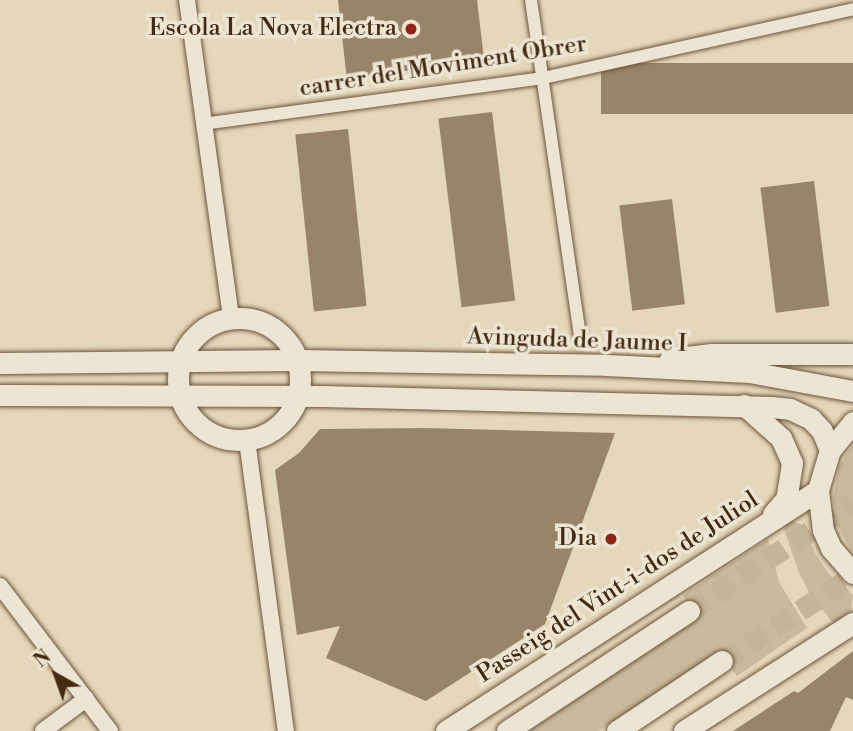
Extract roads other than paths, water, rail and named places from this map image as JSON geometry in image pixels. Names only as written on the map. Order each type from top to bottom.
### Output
[{"type":"street","points":[[187,0],[231,318]]},
{"type":"street","points":[[531,0],[581,342]]},
{"type":"street","name":"carrer del Moviment Obrer","points":[[203,124],[542,78],[853,9]]},
{"type":"street","points":[[231,318],[264,323],[290,345],[297,360],[300,384],[297,398],[283,421],[272,430],[247,440],[229,440],[205,430],[186,412],[179,396],[179,363],[189,344],[204,328],[231,318]]},
{"type":"street","points":[[606,365],[712,354],[853,354]]},
{"type":"street","name":"Avinguda de Jaume I","points":[[0,363],[297,360],[606,365],[750,372],[853,391]]},
{"type":"street","points":[[0,395],[322,396],[744,405],[772,407],[802,414],[822,431],[830,450]]},
{"type":"street","points":[[744,405],[782,438],[792,463],[786,499],[768,521]]},
{"type":"street","points":[[853,422],[830,450],[818,490],[823,530],[831,548],[853,573]]},
{"type":"street","points":[[247,440],[286,731]]},
{"type":"street","name":"Passeig del Vint-i-dos de Juliol","points":[[446,731],[818,490]]},
{"type":"street","points":[[0,586],[110,731]]},
{"type":"street","points":[[507,731],[689,611]]},
{"type":"street","points":[[684,731],[853,623]]},
{"type":"street","points":[[617,731],[722,661]]},
{"type":"street","points":[[43,731],[86,699]]},
{"type":"tunnel","points":[[689,611],[853,503]]},
{"type":"tunnel","points":[[722,661],[853,576]]},
{"type":"place","name":"Escola La Nova Electra","points":[[411,29]]},
{"type":"place","name":"Dia","points":[[611,539]]}]
